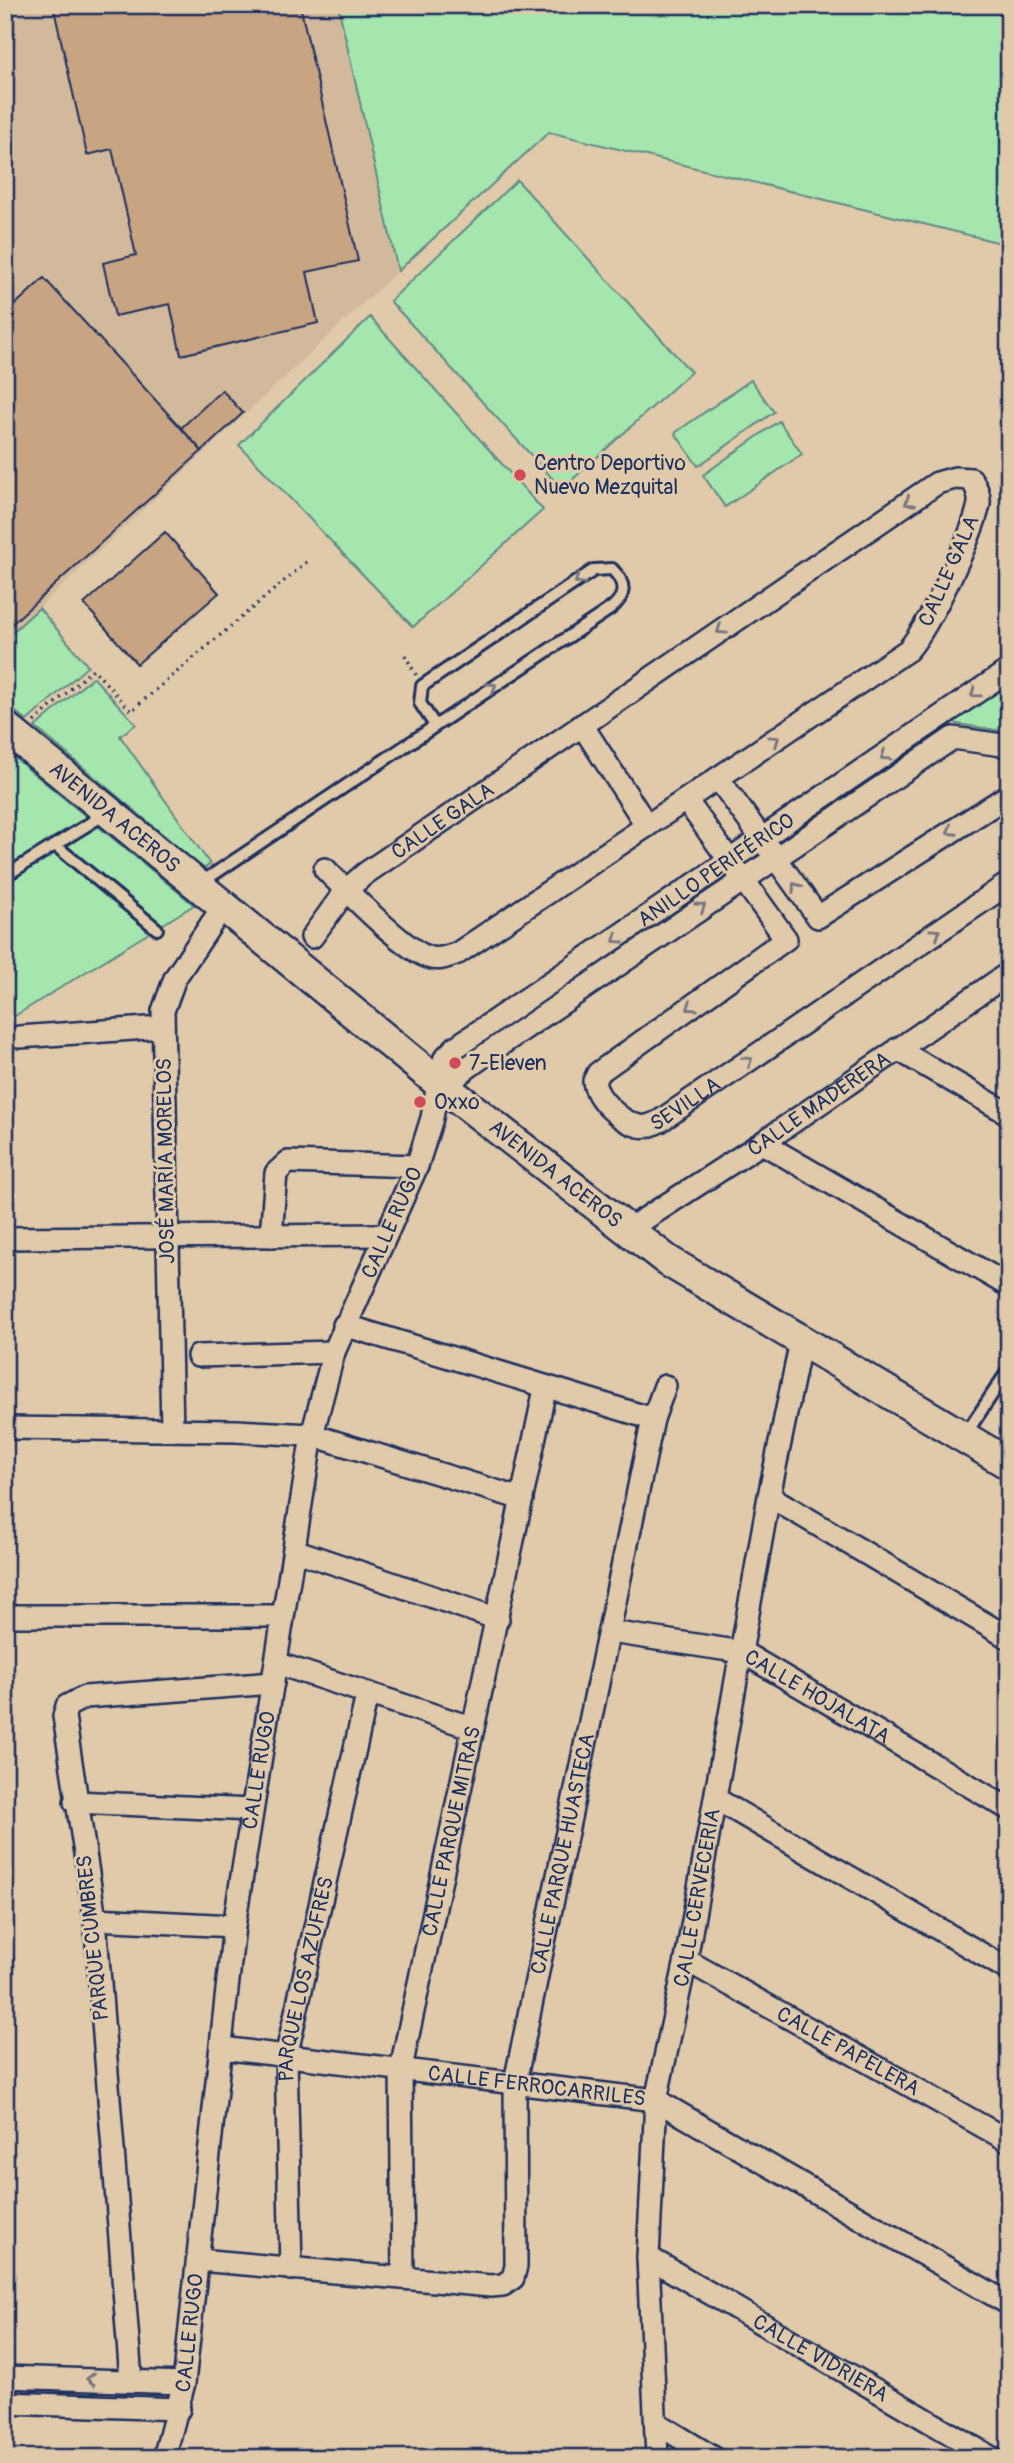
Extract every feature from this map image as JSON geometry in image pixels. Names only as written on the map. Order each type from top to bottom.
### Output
[{"type":"street","name":"CALLE GALA","points":[[312,937],[346,890],[937,483],[955,478],[971,479],[978,489],[979,502],[922,634],[908,650],[474,943],[442,959],[429,958],[346,890],[325,869]]},
{"type":"street","name":"ANILLO PERIFÉRICO","points":[[440,1092],[445,1058],[456,1047],[769,848],[942,717],[1009,670]]},
{"type":"street","points":[[942,717],[953,738],[1009,746]]},
{"type":"street","points":[[582,725],[647,826]]},
{"type":"street","name":"AVENIDA ACEROS","points":[[11,732],[440,1092],[626,1231],[668,1261],[1009,1464]]},
{"type":"street","name":"ANILLO PERIFÉRICO","points":[[769,848],[953,738]]},
{"type":"street","points":[[718,778],[818,917],[1009,795]]},
{"type":"street","points":[[686,800],[738,869]]},
{"type":"street","name":"ANILLO PERIFÉRICO","points":[[440,1092],[460,1073],[537,1020],[738,869]]},
{"type":"street","name":"SEVILLA","points":[[738,869],[786,939],[598,1073],[594,1081],[600,1098],[638,1126],[648,1126],[660,1121],[1009,883]]},
{"type":"street","name":"JOSÉ MARÍA MORELOS","points":[[172,1430],[163,1027],[167,993],[222,908]]},
{"type":"street","name":"CALLE MADERERA","points":[[626,1231],[762,1143],[1009,973]]},
{"type":"street","points":[[524,1002],[537,1020]]},
{"type":"street","points":[[19,1037],[163,1027]]},
{"type":"street","points":[[897,1049],[1009,1114]]},
{"type":"street","name":"CALLE RUGO","points":[[164,2458],[184,2383],[234,1926],[275,1673],[281,1616],[312,1436],[334,1352],[344,1325],[417,1166],[440,1092]]},
{"type":"street","points":[[762,1143],[1009,1286]]},
{"type":"street","points":[[271,1236],[276,1173],[288,1161],[417,1166]]},
{"type":"street","points":[[5,1238],[385,1235]]},
{"type":"street","points":[[344,1325],[545,1389],[653,1419]]},
{"type":"street","name":"CALLE CERVECERÍA","points":[[657,2458],[648,2257],[656,2100],[686,1960],[769,1496],[801,1341]]},
{"type":"street","points":[[198,1356],[334,1352]]},
{"type":"street","name":"CALLE PARQUE HUASTECA","points":[[403,2278],[503,2285],[513,2278],[516,2266],[515,2082],[611,1632],[653,1419],[665,1386]]},
{"type":"street","name":"CALLE PARQUE MITRAS","points":[[403,2278],[401,2068],[545,1389]]},
{"type":"street","points":[[5,1428],[172,1430],[312,1436],[522,1499]]},
{"type":"street","points":[[769,1496],[1009,1638]]},
{"type":"street","points":[[294,1550],[498,1619]]},
{"type":"street","points":[[5,1616],[281,1616]]},
{"type":"street","name":"CALLE HOJALATA","points":[[611,1632],[742,1653],[1009,1809]]},
{"type":"street","points":[[275,1673],[367,1695],[473,1728]]},
{"type":"street","name":"PARQUE CUMBRES","points":[[131,2380],[95,1919],[75,1802],[64,1716],[67,1706],[85,1697],[275,1673]]},
{"type":"street","name":"PARQUE LOS AZUFRES","points":[[291,2269],[286,2057],[367,1695]]},
{"type":"street","points":[[716,1799],[1009,1970]]},
{"type":"street","points":[[75,1802],[252,1810]]},
{"type":"street","points":[[95,1919],[234,1926]]},
{"type":"street","name":"CALLE PAPELERA","points":[[686,1960],[1009,2141]]},
{"type":"street","name":"CALLE FERROCARRILES","points":[[221,2048],[656,2100],[1009,2304]]},
{"type":"street","name":"CALLE VIDRIERA","points":[[648,2257],[992,2458]]},
{"type":"street","points":[[199,2260],[403,2278]]},
{"type":"street","points":[[179,2409],[10,2403],[10,2378],[184,2383]]},
{"type":"street","points":[[656,2423],[714,2458]]},
{"type":"lane","points":[[196,886],[621,601],[624,592],[619,576],[612,569],[594,570],[422,686],[420,703],[435,724]]},
{"type":"lane","points":[[5,876],[107,813]]},
{"type":"lane","points":[[55,845],[157,929]]},
{"type":"lane","points":[[964,1437],[1009,1369]]},
{"type":"path","points":[[11,732],[93,669],[131,711],[310,559]]},
{"type":"path","points":[[405,655],[422,686]]},
{"type":"shaded area","points":[[5,5],[338,5],[398,271],[5,639]]},
{"type":"green space","points":[[338,5],[1009,5],[1009,245],[549,132],[398,271]]},
{"type":"green space","points":[[517,180],[691,372],[562,489],[390,301]]},
{"type":"green space","points":[[370,317],[543,510],[413,627],[239,445]]},
{"type":"green space","points":[[751,380],[774,412],[698,466],[675,433]]},
{"type":"green space","points":[[779,421],[802,454],[725,507],[703,475]]},
{"type":"green space","points":[[39,608],[88,666],[27,721],[5,703],[5,639]]},
{"type":"green space","points":[[1009,676],[1009,732],[957,724],[954,718]]},
{"type":"green space","points":[[93,677],[136,724],[120,736],[210,864],[204,869],[35,727]]},
{"type":"green space","points":[[5,750],[194,905],[5,1022]]},
{"type":"building","points":[[53,5],[300,5],[358,261],[307,272],[318,323],[181,355],[170,304],[115,316],[103,263],[136,255],[112,149],[87,155]]},
{"type":"building","points":[[44,278],[202,451],[5,630],[5,314]]},
{"type":"building","points":[[222,390],[243,413],[202,451],[181,428]]},
{"type":"building","points":[[165,532],[219,593],[137,664],[84,604]]},
{"type":"place","name":"Centro Deportivo Nuevo Mezquital","points":[[520,475]]},
{"type":"place","name":"7-Eleven","points":[[455,1063]]},
{"type":"place","name":"Oxxo","points":[[420,1102]]}]
